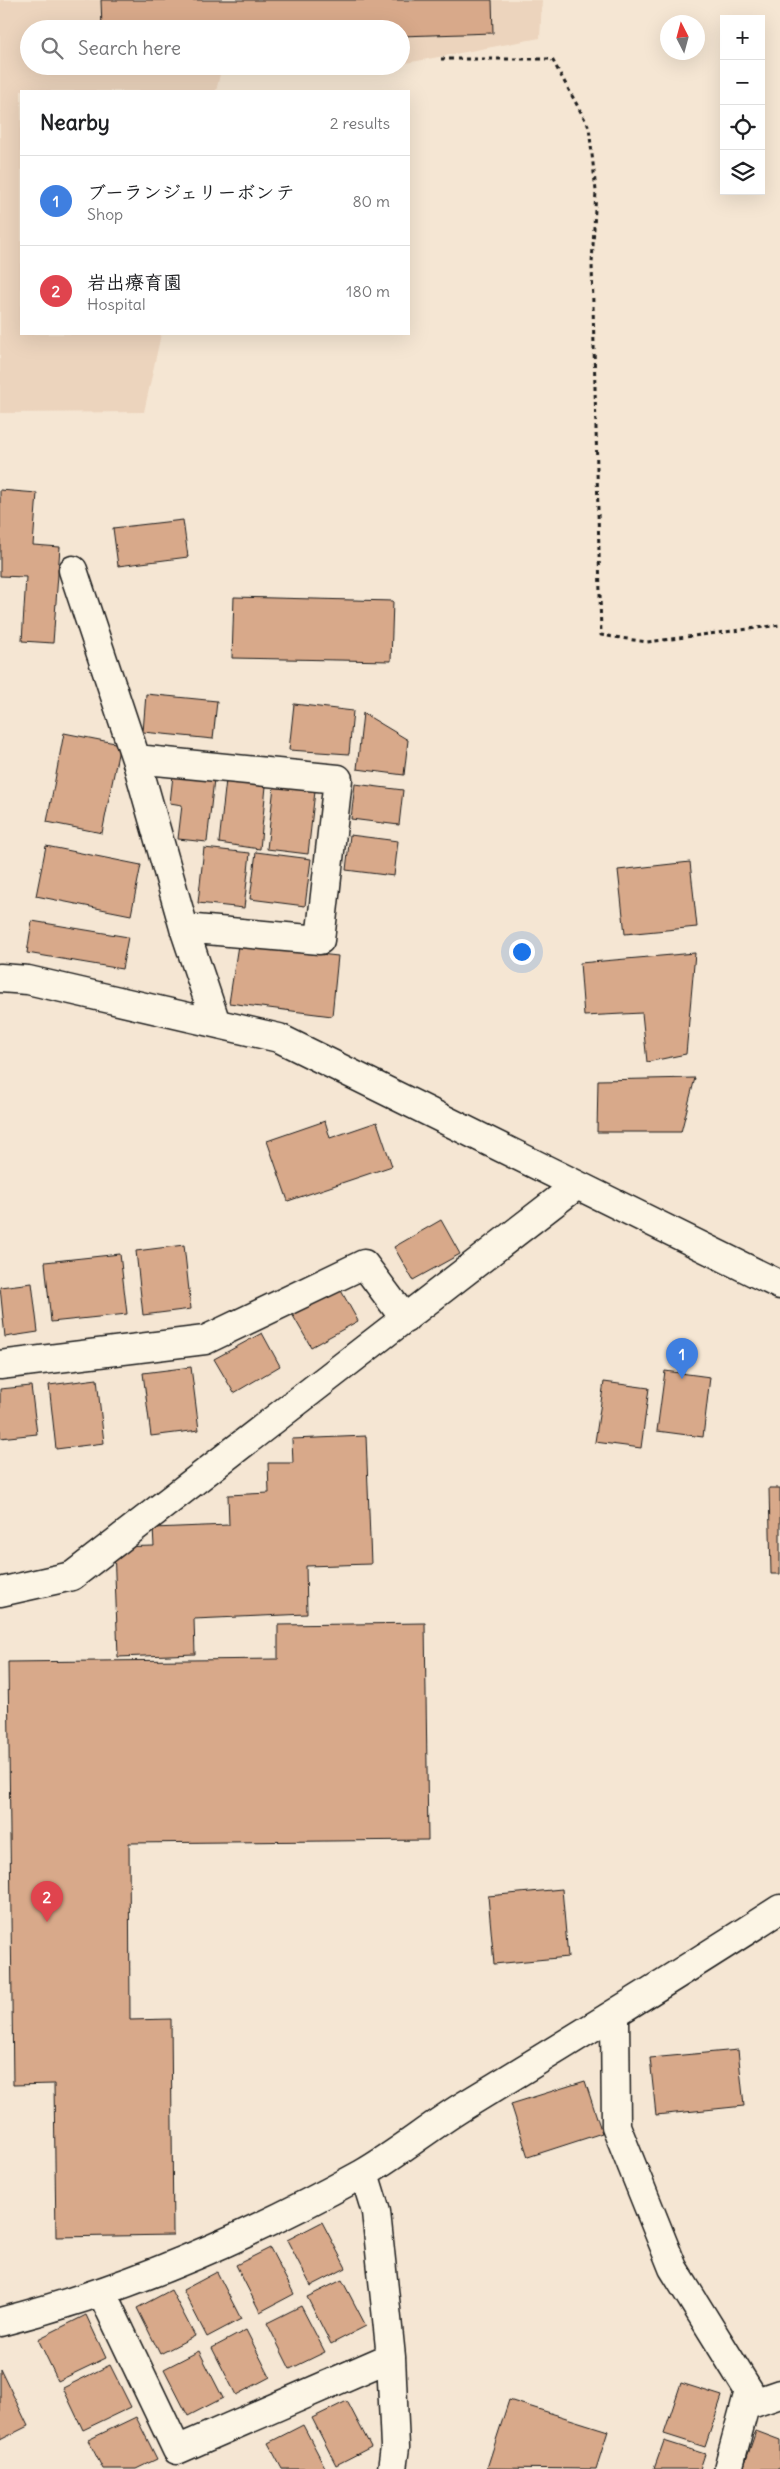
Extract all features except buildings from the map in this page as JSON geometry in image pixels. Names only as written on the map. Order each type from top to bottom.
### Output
[{"type":"street","points":[[73,570],[136,759],[184,928],[216,1023]]},
{"type":"street","points":[[136,759],[338,780],[320,940],[184,928]]},
{"type":"street","points":[[0,978],[28,980],[279,1038],[780,1285]]},
{"type":"street","points":[[0,1592],[72,1576],[578,1185]]},
{"type":"street","points":[[0,1365],[205,1340],[364,1264],[405,1320]]},
{"type":"street","points":[[0,2322],[102,2293],[242,2236],[364,2173],[442,2119],[615,2015],[780,1909]]},
{"type":"street","points":[[615,2015],[616,2126],[673,2268],[749,2391],[728,2469]]},
{"type":"street","points":[[364,2173],[376,2212],[391,2357],[395,2447],[392,2469]]},
{"type":"street","points":[[102,2293],[177,2450],[391,2357]]},
{"type":"street","points":[[745,2406],[780,2394]]},
{"type":"path","points":[[441,59],[552,59],[589,127],[596,191],[592,264],[601,635],[647,642],[780,625]]},
{"type":"shaded area","points":[[0,0],[542,0],[540,38],[410,62],[410,20],[20,20],[20,75],[220,75],[216,90],[20,90],[20,335],[161,335],[144,412],[0,413]]},
{"type":"place","name":"ブーランジェリーボンテ","points":[[682,1379]]},
{"type":"place","name":"岩出療育園","points":[[47,1922]]}]
